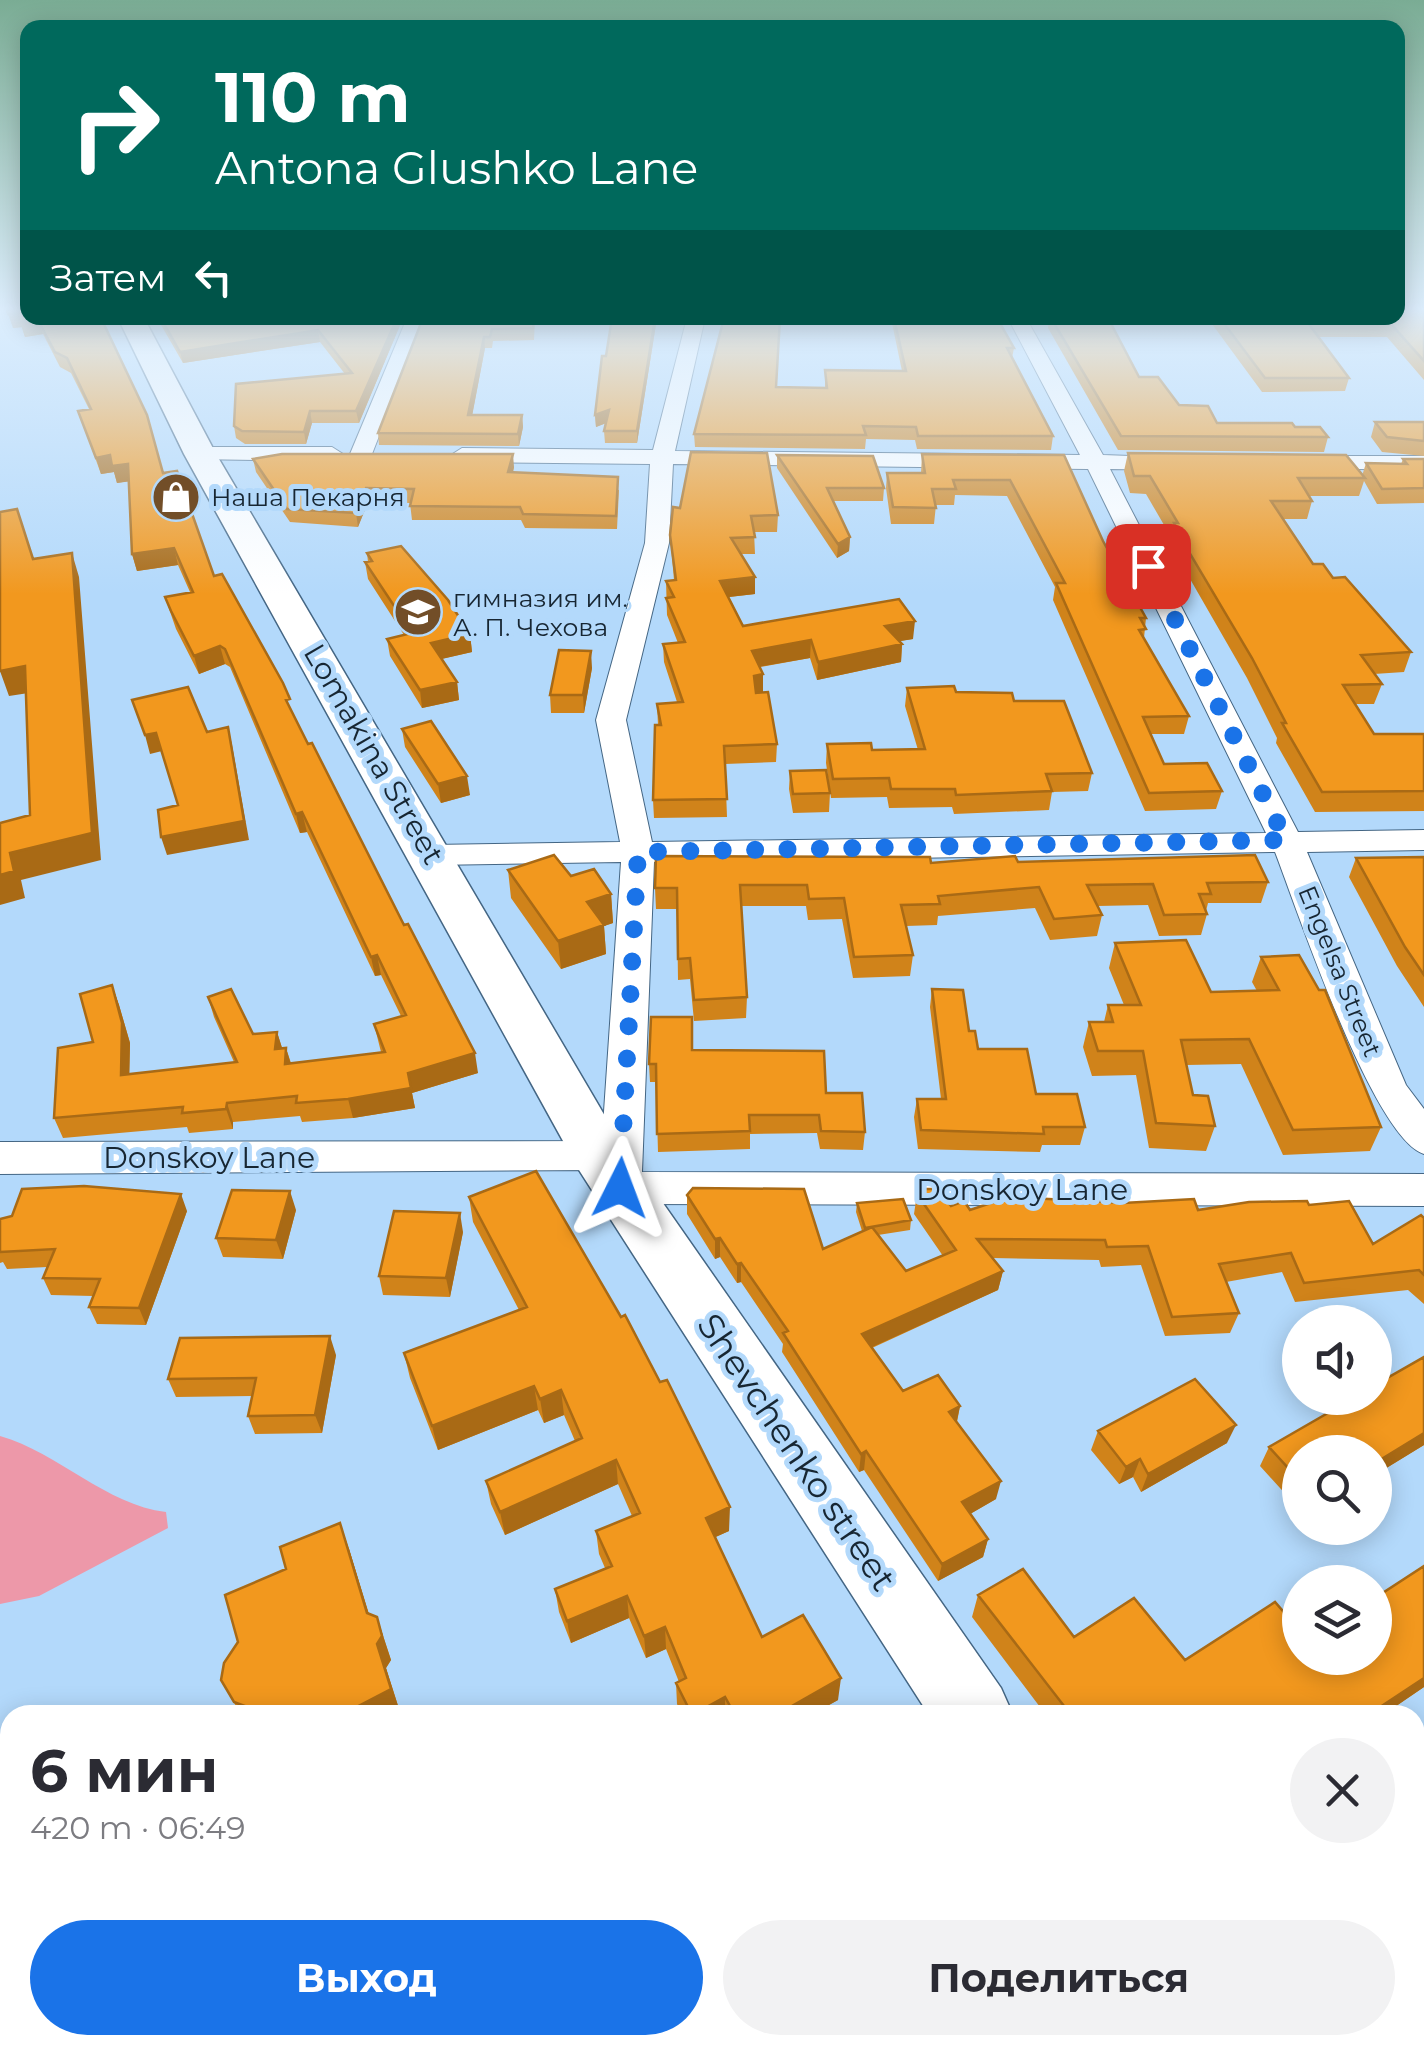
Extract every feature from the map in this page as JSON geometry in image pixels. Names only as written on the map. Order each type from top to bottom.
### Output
[{"type":"street","name":"Lomakina Street","points":[[174,402],[609,1172]]},
{"type":"street","points":[[200,454],[371,454],[388,402]]},
{"type":"street","points":[[609,1172],[638,852],[611,720],[657,543],[662,458],[676,402]]},
{"type":"street","name":"Engelsa Street","points":[[1062,402],[1286,840],[1389,1090],[1424,1140]]},
{"type":"street","points":[[436,455],[1209,463]]},
{"type":"street","points":[[1284,463],[1424,463]]},
{"type":"street","points":[[432,855],[1424,840]]},
{"type":"street","name":"Donskoy Lane","points":[[0,1158],[1424,1190]]},
{"type":"street","name":"Shevchenko street","points":[[609,1172],[967,1705]]},
{"type":"shaded area","points":[[0,1436],[42,1454],[123,1500],[166,1512],[168,1528],[39,1596],[0,1604]]},
{"type":"building","points":[[88,402],[141,402],[163,473],[177,471],[214,576],[222,574],[283,683],[290,699],[286,700],[308,744],[312,743],[404,925],[408,924],[475,1053],[408,1073],[411,1088],[348,1099],[296,1103],[297,1096],[227,1103],[226,1109],[182,1113],[183,1107],[54,1118],[58,1048],[93,1042],[80,994],[112,985],[122,1023],[121,1075],[237,1062],[208,997],[231,989],[253,1034],[277,1032],[275,1049],[286,1048],[285,1064],[385,1052],[374,1024],[406,1015],[377,955],[371,957],[302,812],[296,814],[225,649],[220,646],[194,656],[171,611],[165,597],[193,592],[174,548],[132,554],[128,464],[112,466],[110,455],[96,458],[78,411],[91,409]]},
{"type":"building","points":[[235,402],[360,402],[356,411],[310,411],[304,432],[242,431],[234,426]]},
{"type":"building","points":[[390,402],[471,402],[468,415],[522,415],[518,434],[378,433]]},
{"type":"building","points":[[597,402],[642,402],[637,431],[604,431],[609,410],[595,415]]},
{"type":"building","points":[[702,402],[1035,402],[1053,436],[918,436],[916,427],[863,426],[866,435],[694,434]]},
{"type":"building","points":[[1101,402],[1208,406],[1217,423],[1292,423],[1295,427],[1320,427],[1328,437],[1121,436]]},
{"type":"building","points":[[1375,422],[1424,422],[1424,441],[1387,437]]},
{"type":"building","points":[[691,452],[767,453],[778,515],[751,516],[755,537],[731,538],[755,577],[720,581],[743,626],[899,599],[915,621],[885,626],[902,644],[818,662],[811,640],[752,651],[763,674],[754,676],[756,693],[768,692],[777,744],[724,746],[727,799],[653,800],[655,725],[661,725],[657,704],[683,702],[663,644],[685,642],[666,598],[674,597],[666,581],[676,580],[670,535],[673,507],[680,508]]},
{"type":"building","points":[[1128,453],[1346,455],[1365,478],[1298,478],[1312,501],[1271,501],[1313,564],[1323,564],[1333,578],[1345,577],[1411,652],[1361,655],[1382,684],[1343,685],[1374,734],[1424,734],[1424,791],[1322,792],[1282,723],[1286,723],[1252,658],[1186,547],[1174,523],[1178,523],[1150,476],[1134,476]]},
{"type":"building","points":[[282,454],[513,454],[508,472],[618,477],[616,516],[523,514],[520,507],[410,506],[414,489],[366,488],[356,513],[287,509],[253,459]]},
{"type":"building","points":[[922,454],[1064,455],[1103,541],[1146,618],[1140,618],[1146,629],[1139,630],[1189,716],[1143,717],[1164,764],[1207,763],[1222,791],[1149,793],[1056,583],[1065,583],[1010,480],[953,480],[956,489],[932,489],[936,508],[893,507],[887,473],[925,473]]},
{"type":"building","points":[[777,455],[873,456],[884,488],[827,488],[850,537],[838,544]]},
{"type":"building","points":[[1403,459],[1424,459],[1424,488],[1382,489],[1366,463],[1407,464]]},
{"type":"building","points":[[17,509],[33,559],[72,553],[92,833],[10,853],[14,871],[0,875],[0,823],[30,815],[25,666],[0,671],[0,512]]},
{"type":"building","points":[[401,546],[448,600],[470,634],[431,643],[457,682],[420,690],[387,639],[412,633],[365,562],[372,561],[367,553]]},
{"type":"building","points":[[559,650],[591,651],[583,695],[550,695]]},
{"type":"building","points":[[954,686],[956,692],[1012,693],[1014,701],[1064,701],[1092,773],[1046,774],[1052,791],[956,795],[955,789],[891,789],[889,778],[833,779],[827,744],[871,743],[872,750],[925,749],[907,688]]},
{"type":"building","points":[[188,687],[207,732],[228,727],[244,821],[161,837],[158,810],[178,805],[156,733],[145,735],[132,700]]},
{"type":"building","points":[[431,721],[467,776],[438,784],[402,729]]},
{"type":"building","points":[[826,770],[830,793],[793,794],[790,771]]},
{"type":"building","points":[[554,855],[571,876],[594,869],[611,894],[587,902],[604,925],[558,941],[508,870]]},
{"type":"building","points":[[1255,855],[1268,882],[1207,883],[1211,894],[1199,894],[1207,914],[1164,915],[1153,884],[1087,885],[1102,915],[1054,919],[1039,887],[938,896],[940,904],[901,905],[913,955],[854,957],[844,898],[809,899],[807,885],[740,885],[747,997],[694,1000],[690,958],[678,959],[677,888],[655,888],[656,856],[930,857],[931,863],[1015,856],[1018,862]]},
{"type":"building","points":[[1424,857],[1424,975],[1356,858]]},
{"type":"building","points":[[1186,940],[1211,992],[1279,990],[1261,957],[1299,955],[1319,990],[1325,990],[1381,1127],[1293,1130],[1249,1039],[1181,1040],[1193,1095],[1208,1096],[1215,1126],[1156,1123],[1143,1051],[1098,1051],[1089,1022],[1113,1022],[1108,1005],[1141,1005],[1115,943]]},
{"type":"building","points":[[932,989],[963,990],[969,1031],[975,1031],[978,1049],[1027,1049],[1036,1094],[1077,1094],[1085,1127],[1043,1127],[1044,1134],[921,1130],[917,1099],[946,1099]]},
{"type":"building","points":[[651,1017],[692,1017],[692,1050],[824,1051],[826,1093],[862,1093],[865,1132],[821,1131],[819,1115],[749,1115],[750,1131],[657,1134],[656,1064],[649,1064]]},
{"type":"building","points":[[536,1171],[621,1317],[625,1315],[660,1382],[667,1380],[730,1507],[706,1518],[762,1637],[803,1615],[841,1678],[794,1705],[729,1705],[725,1697],[710,1705],[687,1705],[676,1683],[686,1678],[665,1627],[644,1636],[627,1596],[567,1621],[555,1589],[612,1566],[596,1531],[640,1513],[616,1460],[500,1512],[486,1481],[582,1438],[561,1390],[540,1399],[534,1386],[432,1426],[404,1353],[527,1307],[469,1197]]},
{"type":"building","points":[[84,1186],[181,1194],[139,1308],[89,1307],[100,1279],[43,1278],[55,1249],[0,1252],[0,1219],[12,1216],[22,1189]]},
{"type":"building","points":[[693,1188],[804,1189],[823,1249],[872,1227],[906,1271],[956,1250],[917,1194],[925,1189],[938,1189],[951,1206],[964,1201],[970,1210],[1009,1197],[1123,1203],[1194,1199],[1198,1210],[1249,1202],[1307,1201],[1309,1205],[1349,1201],[1373,1244],[1421,1215],[1424,1275],[1419,1270],[1304,1283],[1291,1253],[1219,1264],[1239,1313],[1172,1317],[1148,1246],[1107,1247],[1105,1240],[977,1239],[1003,1271],[862,1334],[903,1391],[938,1375],[960,1406],[949,1412],[1001,1481],[962,1502],[988,1539],[942,1564],[866,1451],[861,1454],[783,1333],[788,1331],[741,1263],[737,1264],[720,1238],[715,1239],[687,1195]]},
{"type":"building","points":[[232,1190],[290,1191],[276,1240],[216,1238]]},
{"type":"building","points":[[903,1199],[911,1220],[865,1228],[857,1203]]},
{"type":"building","points":[[394,1211],[460,1213],[446,1278],[379,1276]]},
{"type":"building","points":[[330,1336],[315,1415],[248,1416],[256,1378],[168,1379],[180,1338]]},
{"type":"building","points":[[1424,1357],[1424,1433],[1392,1453],[1392,1435],[1290,1435],[1325,1415],[1392,1415],[1392,1375]]},
{"type":"building","points":[[1195,1379],[1236,1425],[1148,1474],[1140,1459],[1126,1467],[1098,1431]]},
{"type":"building","points":[[1282,1440],[1282,1461],[1269,1447]]},
{"type":"building","points":[[340,1523],[367,1613],[377,1617],[382,1636],[377,1644],[391,1689],[360,1705],[234,1702],[221,1680],[224,1663],[238,1642],[225,1595],[286,1569],[280,1547]]},
{"type":"building","points":[[1424,1566],[1424,1678],[1383,1705],[1063,1705],[978,1595],[1023,1569],[1074,1637],[1134,1598],[1185,1660],[1275,1602],[1282,1610],[1282,1675],[1392,1675],[1392,1587]]},
{"type":"place","name":"Наша Пекарня","points":[[176,497]]},
{"type":"place","name":"гимназия им. А. П. Чехова","points":[[418,612]]},
{"type":"route","points":[[620,1188],[638,852],[1286,840],[1148,566]]}]
